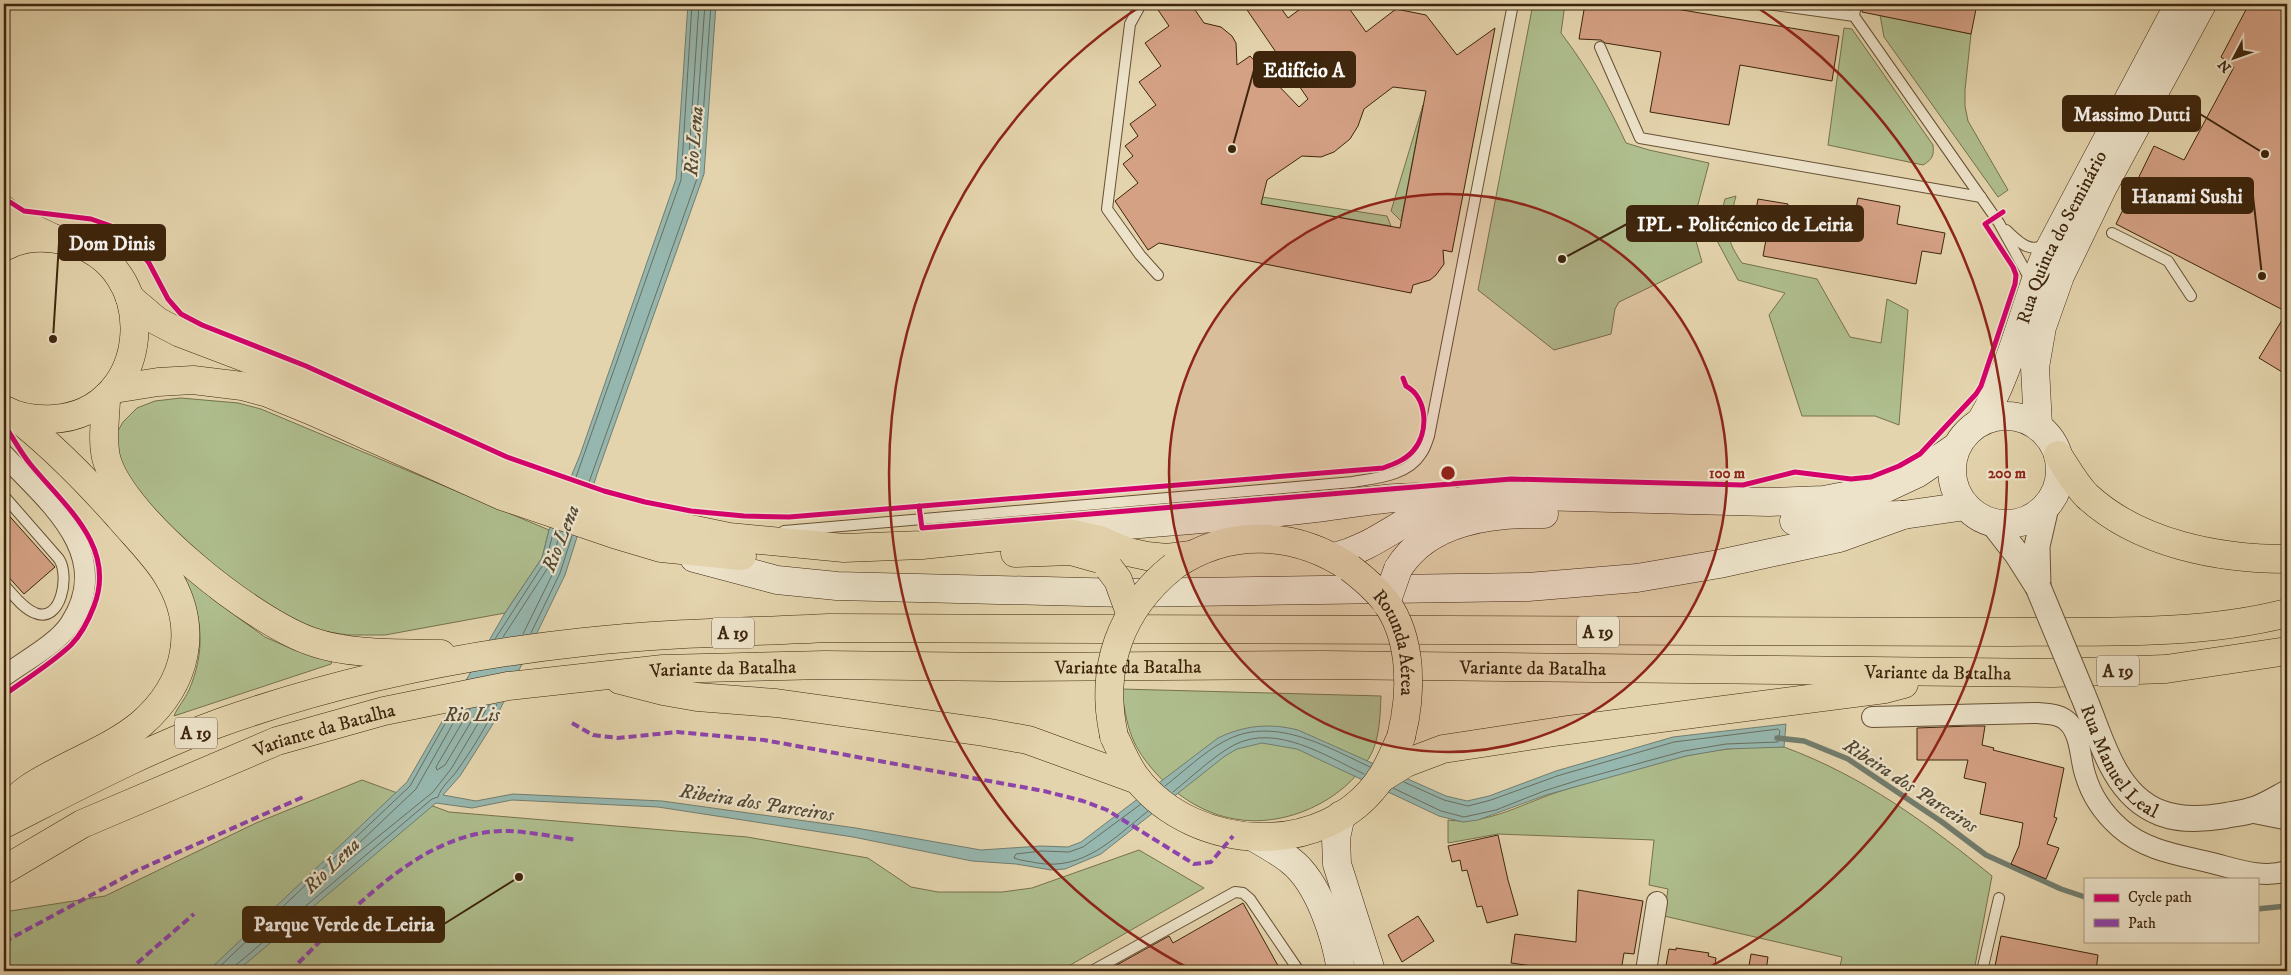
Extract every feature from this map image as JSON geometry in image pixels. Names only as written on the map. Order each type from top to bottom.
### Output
[{"type":"main road","name":"Rua Quinta do Seminário","points":[[1981,421],[2001,383],[2033,287],[2054,239],[2179,4]]},
{"type":"main road","name":"Rua Quinta do Seminário","points":[[2038,426],[2035,367],[2042,327],[2060,276],[2104,185],[2202,4]]},
{"type":"main road","points":[[4,210],[13,219],[52,238]]},
{"type":"main road","points":[[4,247],[30,238],[52,238],[78,243],[100,256],[118,274],[130,298],[136,321],[134,346],[127,369],[110,393],[86,411],[62,419],[37,420],[8,412]]},
{"type":"main road","points":[[130,298],[157,321],[180,333],[286,373],[449,450],[504,485]]},
{"type":"main road","points":[[110,393],[158,382],[193,380],[242,386],[268,393],[312,411],[441,470],[504,485],[617,522],[804,546],[881,548],[1305,509],[1393,498],[1422,497],[1457,501],[1498,496],[1769,502],[1824,500],[1886,488],[1918,473],[1956,446],[1967,432],[1981,421],[1996,416],[2010,415],[2025,419],[2038,426],[2051,439],[2058,455],[2086,495],[2117,518],[2138,529],[2162,539],[2211,552],[2261,559],[2287,559]]},
{"type":"main road","points":[[110,393],[105,456],[113,476],[150,523],[200,571],[240,604],[281,629],[313,642],[403,663]]},
{"type":"main road","points":[[4,810],[28,788],[117,740],[140,725],[154,712],[166,698],[178,678],[184,653],[186,629],[176,591],[151,555],[62,457],[8,412]]},
{"type":"main road","points":[[1956,446],[1952,462],[1952,478],[1957,493],[1966,506],[1978,516],[2002,524],[2021,522],[2046,507],[2056,492],[2060,474],[2058,455]]},
{"type":"main road","points":[[1342,562],[1355,552],[1417,516],[1457,501]]},
{"type":"main road","points":[[1386,603],[1398,569],[1406,557],[1418,545],[1444,529],[1482,518],[1543,514],[1776,521],[1904,515],[1966,506]]},
{"type":"main road","points":[[617,522],[661,548],[744,572],[799,583],[837,586],[1126,593],[1564,586],[1637,578],[1789,550],[1839,538],[1904,515]]},
{"type":"main road","points":[[1058,531],[1100,540],[1128,552],[1182,560]]},
{"type":"main road","name":"Rotunda Aérea","points":[[1264,538],[1302,544],[1342,562],[1386,603],[1402,638],[1408,678],[1406,715],[1401,737],[1380,779],[1360,800],[1341,815],[1303,831],[1272,838],[1223,834],[1197,824],[1173,810],[1138,780],[1128,766],[1114,736],[1109,705],[1111,672],[1118,638],[1130,613],[1140,598],[1182,560],[1213,545],[1264,538]]},
{"type":"main road","points":[[661,548],[767,558],[840,562],[925,560],[1006,553],[1071,551],[1098,559],[1109,568],[1118,580],[1130,613]]},
{"type":"main road","name":"Variante da Batalha","points":[[4,824],[140,757],[222,722],[316,693],[403,663],[482,656],[583,642],[637,637],[859,628],[1582,632],[2019,632],[2191,628],[2236,624],[2287,613]]},
{"type":"main road","name":"Variante da Batalha","points":[[4,870],[82,824],[277,741],[384,711],[508,686],[663,669],[825,665],[1002,667],[1324,664],[2053,673],[2166,669],[2287,651]]},
{"type":"main road","points":[[1380,779],[1406,763],[1443,749],[1561,730],[1885,689],[1947,673]]},
{"type":"main road","points":[[604,676],[663,691],[697,697],[776,703],[984,732],[1028,740],[1138,780]]},
{"type":"main road","points":[[1341,815],[1336,838],[1337,864],[1375,970]]},
{"type":"main road","points":[[1255,838],[1291,861],[1305,876],[1329,926],[1342,971]]},
{"type":"street","points":[[4,455],[66,521],[77,539],[84,561],[84,589],[79,606],[70,625],[56,638],[4,676]]},
{"type":"street","name":"Rua Manuel Leal","points":[[2046,507],[2027,550],[2038,588],[2114,770],[2136,798],[2151,809],[2168,817],[2185,820],[2205,819],[2252,810],[2287,793]]},
{"type":"street","points":[[1992,522],[2027,550]]},
{"type":"street","points":[[1872,717],[2037,713],[2060,717],[2073,729],[2085,774],[2100,805],[2120,828],[2132,837],[2158,850],[2240,870],[2274,874],[2287,871]]},
{"type":"street","name":"Rua Manuel Leal","points":[[2252,810],[2287,817]]},
{"type":"street","points":[[1646,971],[1657,902]]},
{"type":"lane","points":[[1141,4],[1130,24],[1107,209],[1140,255],[1158,275]]},
{"type":"lane","points":[[729,537],[1354,482],[1389,476],[1407,468],[1421,455],[1429,436],[1513,4]]},
{"type":"lane","points":[[1767,4],[1854,16]]},
{"type":"lane","points":[[1856,4],[1854,16],[2000,223],[2033,287]]},
{"type":"lane","points":[[1600,47],[1640,138],[1982,197]]},
{"type":"lane","points":[[2000,223],[2020,243],[2029,248],[2041,247],[2054,239]]},
{"type":"lane","points":[[2112,233],[2168,261],[2191,296]]},
{"type":"lane","points":[[4,496],[59,559],[64,566],[65,579],[59,602],[44,614],[36,614],[23,606],[4,584]]},
{"type":"lane","points":[[1092,971],[1235,892],[1243,893],[1250,899],[1299,971]]},
{"type":"lane","points":[[1982,971],[1999,898]]},
{"type":"green space","points":[[1533,4],[1565,4],[1561,33],[1580,59],[1596,86],[1626,143],[1709,163],[1692,227],[1702,262],[1619,302],[1615,309],[1611,334],[1554,350],[1478,290]]},
{"type":"green space","points":[[1880,15],[1971,34],[1965,106],[1968,121],[2008,190],[1998,197],[1884,37]]},
{"type":"green space","points":[[1844,28],[1852,29],[1933,145],[1932,156],[1923,165],[1828,145]]},
{"type":"green space","points":[[1423,105],[1401,221],[1391,211]]},
{"type":"green space","points":[[1736,196],[1728,231],[1731,245],[1742,263],[1817,279],[1850,337],[1881,343],[1887,299],[1908,310],[1899,425],[1875,416],[1802,416],[1769,315],[1785,293],[1738,280],[1715,237],[1725,199]]},
{"type":"green space","points":[[1262,197],[1387,216],[1391,226],[1261,204]]},
{"type":"green space","points":[[181,398],[238,403],[261,409],[549,530],[542,558],[505,613],[385,635],[348,635],[322,631],[299,624],[223,582],[132,490],[115,449],[118,431],[123,422],[137,408],[155,401]]},
{"type":"green space","points":[[186,576],[215,601],[265,637],[294,650],[332,661],[331,664],[174,716],[189,690],[198,662],[200,648],[199,621],[191,594],[183,578]]},
{"type":"green space","points":[[1121,689],[1381,696],[1379,728],[1373,751],[1358,774],[1328,799],[1292,815],[1254,821],[1235,819],[1201,808],[1181,796],[1155,772],[1136,747],[1127,719]]},
{"type":"green space","points":[[1784,747],[1841,772],[1893,802],[1992,876],[1974,971],[1839,971],[1842,957],[1664,916],[1668,889],[1649,885],[1654,840],[1498,834],[1448,843],[1448,820],[1463,821],[1493,816],[1584,784],[1687,756],[1734,748]]},
{"type":"green space","points":[[362,780],[449,812],[747,837],[868,858],[911,887],[938,892],[1002,892],[1032,888],[1139,850],[1204,888],[1060,971],[4,971],[4,912],[105,896],[256,823]]},
{"type":"water","name":"Rio Lis","points":[[688,4],[716,4],[704,174],[597,474],[565,575],[493,724],[460,776],[443,795],[476,801],[513,794],[662,801],[856,828],[981,850],[1041,846],[1068,847],[1081,842],[1218,738],[1238,730],[1258,726],[1277,726],[1298,730],[1446,796],[1467,801],[1489,796],[1556,771],[1673,737],[1786,724],[1784,747],[1727,749],[1686,756],[1546,795],[1478,820],[1463,822],[1439,816],[1297,749],[1262,743],[1237,749],[1225,756],[1101,854],[1065,869],[1051,870],[1016,864],[972,861],[853,837],[658,807],[512,800],[472,808],[436,803],[237,971],[208,971],[407,782],[505,613],[542,558],[549,530],[580,455],[676,179]]},
{"type":"building","points":[[1154,4],[1191,4],[1204,23],[1221,27],[1232,36],[1236,43],[1237,65],[1250,56],[1299,107],[1308,99],[1243,4],[1278,4],[1288,18],[1307,4],[1346,4],[1366,32],[1396,9],[1426,15],[1457,55],[1495,28],[1452,252],[1443,250],[1444,264],[1436,275],[1430,280],[1413,285],[1411,293],[1159,243],[1148,250],[1115,201],[1138,183],[1123,164],[1133,156],[1125,146],[1138,136],[1130,124],[1156,105],[1139,82],[1161,66],[1145,43],[1169,26]],"holes":[[[1393,87],[1426,91],[1400,228],[1261,204],[1267,180],[1302,156],[1321,157],[1334,152],[1350,139],[1358,126],[1364,109]]]},
{"type":"building","points":[[1585,4],[1646,4],[1839,36],[1832,81],[1740,65],[1729,125],[1650,112],[1661,52],[1605,43],[1601,40],[1579,39]]},
{"type":"building","points":[[1863,4],[1977,4],[1971,34],[1862,12]]},
{"type":"building","points":[[2249,4],[2287,4],[2287,312],[2116,224],[2154,146],[2184,160],[2234,67],[2221,57]]},
{"type":"building","points":[[1858,198],[1900,206],[1897,224],[1945,233],[1941,254],[1922,251],[1916,284],[1763,256],[1769,223],[1754,221],[1758,199],[1788,204],[1786,212],[1853,225]]},
{"type":"building","points":[[2287,312],[2287,375],[2259,358]]},
{"type":"building","points":[[4,510],[55,567],[24,594],[4,572]]},
{"type":"building","points":[[1985,726],[1982,745],[1994,748],[1993,750],[2064,768],[2054,817],[2057,818],[2047,844],[2059,848],[2046,879],[2011,864],[2019,846],[2023,823],[1980,814],[1986,783],[1964,778],[1968,760],[1917,760],[1917,728]]},
{"type":"building","points":[[1498,835],[1518,915],[1487,923],[1482,906],[1477,907],[1467,870],[1462,871],[1460,860],[1452,862],[1448,846]]},
{"type":"building","points":[[1578,890],[1643,901],[1634,954],[1624,953],[1621,971],[1580,971],[1560,968],[1560,970],[1511,963],[1515,934],[1576,942]]},
{"type":"building","points":[[1243,903],[1281,971],[1106,971],[1169,936],[1173,943]]},
{"type":"building","points":[[1418,916],[1434,941],[1402,962],[1388,935]]},
{"type":"building","points":[[2001,936],[2098,955],[2096,971],[1994,971]]},
{"type":"building","points":[[1676,948],[1709,953],[1708,956],[1716,958],[1714,971],[1665,971],[1669,949],[1676,950]]},
{"type":"building","points":[[1751,954],[1768,957],[1766,971],[1748,971]]},
{"type":"waterway","name":"Ribeira dos Parceiros","points":[[1777,738],[1804,741],[1848,759],[1942,822],[1986,855],[2061,889],[2084,897]]},
{"type":"waterway","name":"Ribeira dos Parceiros","points":[[2258,909],[2287,906]]},
{"type":"marked path","points":[[572,723],[593,735],[618,738],[677,732],[764,740],[1044,791],[1083,801],[1107,810],[1194,864],[1211,862],[1233,836]]},
{"type":"marked path","points":[[4,942],[136,871],[303,797]]},
{"type":"marked path","points":[[290,971],[361,902],[388,879],[417,859],[446,844],[477,834],[509,831],[577,840]]},
{"type":"marked path","points":[[128,971],[194,914]]},
{"type":"cycle path","points":[[4,203],[10,202],[24,211],[91,219],[111,226],[132,242],[149,263],[168,299],[181,314],[202,325],[306,366],[507,457],[604,491],[645,502],[691,511],[744,516],[789,517],[1383,468],[1410,454],[1422,435],[1424,426],[1422,407],[1419,399],[1406,386],[1403,378]]},
{"type":"cycle path","points":[[919,506],[922,528],[1511,479],[1743,485],[1795,472],[1851,479],[1871,477],[1899,466],[1920,454],[1976,394],[1981,386],[2015,284],[2016,275],[2013,267],[1985,224],[2003,212]]},
{"type":"cycle path","points":[[4,424],[27,460],[72,512],[84,529],[93,546],[99,565],[99,585],[94,606],[75,641],[55,659],[4,695]]},
{"type":"place","name":"Edifício A","points":[[1232,149]]},
{"type":"place","name":"Massimo Dutti","points":[[2265,154]]},
{"type":"place","name":"IPL - Politécnico de Leiria","points":[[1562,259]]},
{"type":"place","name":"Hanami Sushi","points":[[2262,276]]},
{"type":"place","name":"Dom Dinis","points":[[53,339]]},
{"type":"place","name":"Parque Verde de Leiria","points":[[519,877]]},
{"type":"water label","name":"Rio Lena","points":[[693,141]]},
{"type":"water label","name":"Rio Lena","points":[[560,538]]},
{"type":"water label","name":"Rio Lena","points":[[331,865]]}]
